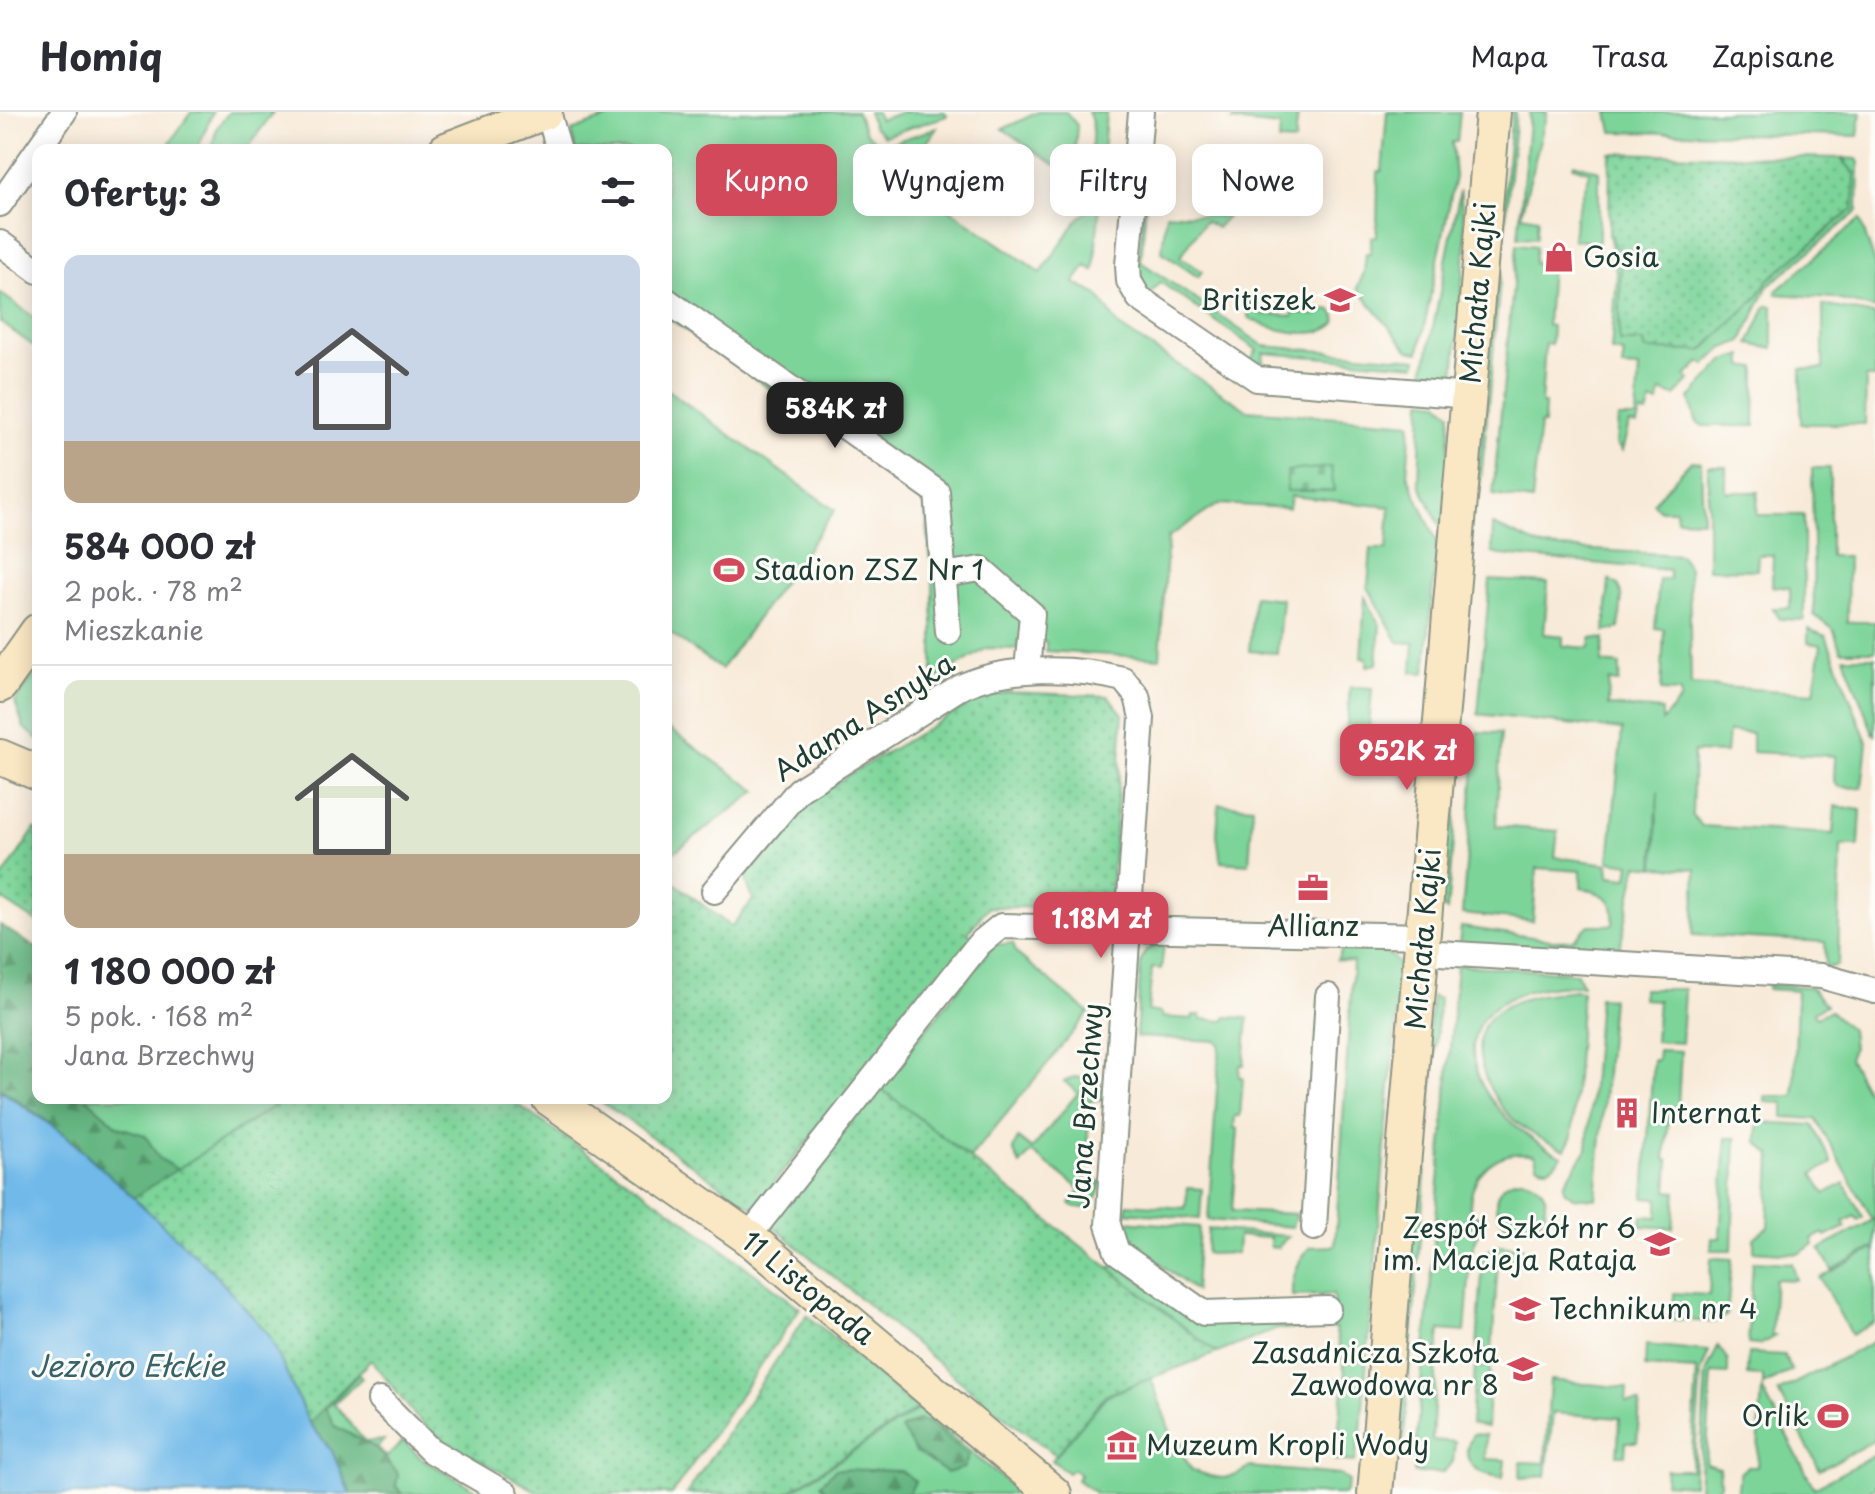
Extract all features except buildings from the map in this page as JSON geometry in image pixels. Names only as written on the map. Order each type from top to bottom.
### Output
[{"type":"street","points":[[42,144],[64,112]]},
{"type":"street","points":[[462,144],[546,112],[557,144]]},
{"type":"street","points":[[1141,112],[1128,265],[1129,281],[1139,298],[1257,379],[1470,396]]},
{"type":"street","name":"Michała Kajki","points":[[1374,1489],[1493,112]]},
{"type":"street","points":[[0,204],[32,158]]},
{"type":"street","points":[[0,243],[32,267]]},
{"type":"street","points":[[672,304],[937,492],[948,632]]},
{"type":"street","points":[[943,575],[981,569],[1032,614],[1027,671]]},
{"type":"street","points":[[0,685],[32,640]]},
{"type":"street","name":"Adama Asnyka","points":[[714,891],[781,806],[819,775],[980,677],[1027,671],[1110,676],[1123,679],[1130,685]]},
{"type":"street","name":"Jana Brzechwy","points":[[1130,685],[1137,696],[1142,718],[1108,1225],[1111,1244],[1117,1252],[1175,1296],[1204,1313],[1328,1309]]},
{"type":"street","points":[[0,757],[32,770]]},
{"type":"street","points":[[748,1237],[987,935],[1008,925],[1423,944],[1821,976],[1875,991]]},
{"type":"street","points":[[1314,1228],[1328,996]]},
{"type":"street","name":"11 Listopada","points":[[558,1104],[748,1237],[1054,1494]]},
{"type":"street","points":[[380,1400],[430,1450],[506,1494]]},
{"type":"green space","points":[[191,112],[213,112],[200,144],[169,144]]},
{"type":"green space","points":[[229,112],[273,112],[250,144],[213,144],[217,128]]},
{"type":"green space","points":[[623,112],[857,112],[865,132],[880,144],[853,144],[853,216],[959,216],[1041,273],[1078,219],[1082,216],[1099,216],[1094,271],[1086,266],[1074,283],[1098,295],[1119,326],[1247,410],[1411,423],[1407,474],[1437,542],[1425,673],[1412,672],[1414,643],[1398,642],[1368,587],[1371,549],[1387,549],[1390,507],[1291,496],[1289,508],[1219,504],[1168,537],[1160,658],[1046,651],[1046,642],[1018,640],[1017,649],[987,648],[933,681],[933,583],[924,497],[672,320],[672,144],[574,144],[572,131]]},
{"type":"green space","points":[[868,112],[876,112],[880,120],[902,112],[945,112],[947,116],[884,136],[873,126]]},
{"type":"green space","points":[[1038,112],[1066,112],[1077,125],[1076,144],[1050,144],[1050,162],[1034,150],[1034,144],[1025,144],[1003,129]]},
{"type":"green space","points":[[1088,112],[1106,112],[1104,144],[1092,144]]},
{"type":"green space","points":[[1238,112],[1298,112],[1295,142],[1279,141],[1280,126],[1232,121]]},
{"type":"green space","points":[[1387,112],[1460,112],[1457,142],[1452,142],[1455,177],[1419,352],[1408,350],[1357,288],[1364,273],[1366,253],[1371,253],[1371,237],[1377,236],[1378,172],[1382,171]]},
{"type":"green space","points":[[1512,112],[1516,112],[1479,500],[1475,495]]},
{"type":"green space","points":[[1530,112],[1547,112],[1521,215],[1538,218],[1536,238],[1518,237]]},
{"type":"green space","points":[[1608,112],[1861,112],[1858,136],[1612,132]]},
{"type":"green space","points":[[937,128],[926,144],[888,144]]},
{"type":"green space","points":[[1610,153],[1840,158],[1855,173],[1854,208],[1768,280],[1757,297],[1702,351],[1645,350],[1644,342],[1619,342],[1621,255],[1609,234]]},
{"type":"green space","points":[[1840,158],[1857,159],[1859,163],[1858,211],[1767,287],[1742,341],[1722,349],[1705,365],[1700,362],[1686,376],[1690,380],[1675,396],[1661,391],[1658,403],[1651,402],[1647,414],[1640,413],[1637,425],[1629,424],[1622,451],[1616,444],[1618,418],[1636,418],[1639,368],[1622,367],[1624,353],[1611,351],[1617,277],[1609,234],[1621,255],[1619,342],[1645,342],[1645,349],[1702,351],[1757,297],[1768,280],[1854,208],[1846,161]]},
{"type":"green space","points":[[1574,163],[1599,171],[1599,242],[1573,240],[1575,219],[1590,172],[1573,166]]},
{"type":"green space","points":[[1460,190],[1466,239],[1454,376],[1438,383],[1422,383]]},
{"type":"green space","points":[[1176,214],[1227,217],[1217,228],[1205,221],[1180,257],[1202,271],[1198,277],[1162,252],[1166,216]]},
{"type":"green space","points":[[1142,216],[1145,216],[1141,262],[1264,346],[1417,359],[1416,365],[1264,353],[1262,370],[1248,364],[1257,350],[1160,282],[1149,295],[1137,274]]},
{"type":"green space","points":[[1860,219],[1875,263],[1875,309],[1833,298],[1777,294],[1776,291]]},
{"type":"green space","points":[[1517,244],[1536,246],[1534,263],[1551,265],[1547,325],[1552,326],[1551,344],[1545,344],[1541,404],[1545,404],[1544,424],[1540,424],[1532,501],[1493,495]]},
{"type":"green space","points":[[0,293],[32,316],[32,345],[0,322]]},
{"type":"green space","points":[[1249,302],[1262,314],[1293,316],[1293,312],[1314,315],[1330,309],[1335,314],[1336,323],[1317,332],[1279,330],[1248,317]]},
{"type":"green space","points":[[1823,305],[1875,315],[1875,378],[1866,378],[1865,424],[1801,424],[1801,369],[1823,369]]},
{"type":"green space","points":[[1766,306],[1773,306],[1773,349],[1749,344]]},
{"type":"green space","points":[[1743,355],[1743,366],[1756,368],[1755,426],[1703,426],[1696,421],[1690,398],[1724,361]]},
{"type":"green space","name":"Stadion ZSZ Nr 1","points":[[672,393],[835,510],[721,669],[672,634]]},
{"type":"green space","points":[[1422,400],[1439,402],[1451,413],[1444,534],[1419,483]]},
{"type":"green space","points":[[1691,461],[1701,462],[1703,520],[1677,519],[1676,510],[1660,510],[1653,503]]},
{"type":"green space","points":[[1708,466],[1726,466],[1726,492],[1758,492],[1757,515],[1804,515],[1804,620],[1780,619],[1773,608],[1790,608],[1790,588],[1772,586],[1773,555],[1758,555],[1757,570],[1708,569]]},
{"type":"green space","points":[[1331,467],[1334,491],[1287,491],[1287,471]]},
{"type":"green space","points":[[1812,468],[1830,468],[1830,556],[1848,556],[1847,622],[1875,622],[1875,651],[1841,651],[1833,629],[1814,615]]},
{"type":"green space","points":[[1493,525],[1543,547],[1680,555],[1689,568],[1691,685],[1814,693],[1821,645],[1808,643],[1808,629],[1826,636],[1867,742],[1862,788],[1839,787],[1834,782],[1835,756],[1752,752],[1752,733],[1728,732],[1726,753],[1694,752],[1692,815],[1702,826],[1833,834],[1835,806],[1861,810],[1859,846],[1841,846],[1838,965],[1826,968],[1825,942],[1693,935],[1696,869],[1655,867],[1658,791],[1654,867],[1637,865],[1619,953],[1459,944],[1461,927],[1560,941],[1573,940],[1589,925],[1613,925],[1611,902],[1581,887],[1581,871],[1537,868],[1533,921],[1462,914],[1477,732],[1501,733],[1496,826],[1558,831],[1555,857],[1608,864],[1609,876],[1628,878],[1630,864],[1609,861],[1622,730],[1478,714],[1490,580],[1548,583],[1544,634],[1563,636],[1563,646],[1590,648],[1591,638],[1604,639],[1602,663],[1620,665],[1619,682],[1609,681],[1608,706],[1662,710],[1662,721],[1681,699],[1680,692],[1661,691],[1664,629],[1655,628],[1659,579],[1669,579],[1669,570],[1492,553]]},
{"type":"green space","points":[[1609,580],[1618,585],[1622,596],[1619,628],[1605,632]]},
{"type":"green space","points":[[1254,596],[1282,599],[1277,653],[1249,651]]},
{"type":"green space","points":[[1365,597],[1380,625],[1377,664],[1367,666],[1367,658],[1361,658]]},
{"type":"green space","points":[[1844,657],[1875,657],[1875,735],[1873,733]]},
{"type":"green space","points":[[32,678],[32,734],[24,728],[15,702]]},
{"type":"green space","points":[[1350,687],[1372,688],[1368,743],[1346,740]]},
{"type":"green space","points":[[1008,692],[1108,696],[1123,714],[1111,898],[1095,908],[988,907],[968,933],[972,937],[753,1208],[605,1104],[672,1104],[672,881],[731,927],[753,900],[745,877],[800,808],[847,776],[979,698]]},
{"type":"green space","points":[[1463,727],[1447,911],[1440,905],[1455,734]]},
{"type":"green space","points":[[672,731],[757,791],[672,854]]},
{"type":"green space","points":[[1219,804],[1253,807],[1249,864],[1221,862],[1217,835]]},
{"type":"green space","points":[[32,833],[32,919],[0,898],[0,881]]},
{"type":"green space","points":[[0,925],[32,946],[32,1104],[277,1104],[133,1198],[65,1135],[0,1090]]},
{"type":"green space","points":[[0,925],[32,945],[32,1029],[28,1033],[32,1040],[32,1104],[93,1104],[119,1127],[145,1135],[159,1158],[206,1187],[335,1426],[376,1448],[398,1473],[396,1486],[402,1494],[351,1494],[332,1451],[310,1423],[270,1334],[213,1271],[65,1134],[0,1088]]},
{"type":"green space","points":[[1013,943],[1016,953],[1089,1013],[970,1158],[879,1087],[994,945]]},
{"type":"green space","points":[[1164,945],[1161,969],[1152,968],[1148,1011],[1162,1013],[1162,1017],[1192,1019],[1193,1015],[1201,1015],[1201,1019],[1225,1021],[1226,1017],[1248,1018],[1244,1065],[1240,1065],[1239,1077],[1243,1078],[1240,1116],[1235,1116],[1234,1128],[1238,1129],[1232,1211],[1296,1214],[1292,1227],[1208,1220],[1220,1045],[1217,1041],[1136,1037],[1141,961],[1146,950]]},
{"type":"green space","points":[[1342,949],[1383,952],[1396,960],[1400,968],[1361,1430],[1355,1462],[1335,1460],[1345,1372],[1335,1328],[1277,1329],[1217,1353],[1110,1269],[1116,1262],[1182,1313],[1207,1324],[1334,1318],[1333,1295],[1292,1296],[1292,1289],[1296,1270],[1310,1247],[1335,1246],[1353,962],[1337,960]]},
{"type":"green space","points":[[1457,965],[1577,973],[1582,985],[1533,990],[1499,1004],[1479,1025],[1473,1051],[1479,1079],[1497,1107],[1525,1133],[1562,1156],[1545,1168],[1537,1165],[1535,1155],[1508,1155],[1496,1160],[1479,1176],[1470,1214],[1479,1216],[1481,1225],[1471,1254],[1465,1332],[1440,1330],[1438,1350],[1425,1350]]},
{"type":"green space","points":[[1768,984],[1810,987],[1826,1005],[1814,1012],[1816,1017],[1830,1011],[1851,1030],[1853,1049],[1849,1059],[1875,1106],[1875,1247],[1832,1270],[1820,1249],[1873,1220],[1816,1119],[1784,1117],[1784,1103],[1765,1102],[1765,1096],[1794,1096],[1797,991],[1768,989]]},
{"type":"green space","points":[[1643,989],[1684,989],[1681,1043],[1655,1041],[1658,1000],[1642,999]]},
{"type":"green space","points":[[1582,991],[1572,1136],[1565,1150],[1527,1130],[1508,1114],[1491,1091],[1479,1048],[1487,1021],[1506,1006],[1535,996]]},
{"type":"green space","points":[[1432,996],[1439,999],[1402,1461],[1394,1454]]},
{"type":"green space","points":[[1599,997],[1612,998],[1596,1199],[1573,1197],[1564,1190],[1564,1184],[1587,1149]]},
{"type":"green space","points":[[1658,1050],[1681,1051],[1678,1105],[1669,1115],[1665,1159],[1669,1161],[1667,1191],[1676,1192],[1673,1228],[1641,1226],[1642,1216],[1658,1217],[1658,1199],[1644,1198],[1653,1060],[1657,1060]]},
{"type":"green space","points":[[1074,1077],[1092,1079],[1106,1093],[1106,1101],[1090,1100],[1085,1181],[1101,1182],[1092,1204],[1083,1208],[1070,1204],[1081,1190],[1031,1152],[1020,1165],[1013,1150],[1018,1138],[1032,1149],[1078,1093],[1064,1081]]},
{"type":"green space","points":[[879,1087],[1217,1353],[1106,1395],[1056,1455],[995,1410],[769,1223]]},
{"type":"green space","points":[[278,1104],[517,1104],[680,1217],[800,1308],[672,1494],[542,1494],[441,1439],[417,1418],[371,1360],[309,1423],[269,1335],[212,1271],[133,1198]]},
{"type":"green space","points":[[1758,1122],[1813,1125],[1832,1163],[1813,1174],[1825,1194],[1844,1183],[1863,1217],[1858,1220],[1855,1216],[1844,1222],[1846,1227],[1826,1237],[1823,1233],[1812,1239],[1814,1244],[1798,1254],[1754,1251],[1754,1238],[1768,1227],[1771,1155],[1757,1142]]},
{"type":"green space","points":[[1726,1138],[1736,1138],[1732,1250],[1711,1250],[1712,1238],[1720,1238]]},
{"type":"green space","points":[[1511,1180],[1531,1180],[1545,1194],[1545,1214],[1531,1228],[1511,1228],[1497,1214],[1497,1194]]},
{"type":"green space","points":[[1188,1188],[1202,1189],[1200,1219],[1126,1212],[1127,1204],[1185,1208]]},
{"type":"green space","points":[[1125,1221],[1199,1227],[1195,1291],[1130,1240]]},
{"type":"green space","points":[[1208,1229],[1288,1236],[1278,1248],[1270,1247],[1270,1238],[1238,1236],[1237,1253],[1209,1254],[1206,1253]]},
{"type":"green space","points":[[1496,1245],[1523,1247],[1522,1261],[1498,1260],[1492,1350],[1477,1348],[1483,1256]]},
{"type":"green space","points":[[1875,1248],[1875,1322],[1851,1335],[1820,1278]]},
{"type":"green space","points":[[1711,1258],[1732,1259],[1727,1315],[1714,1322],[1673,1319],[1674,1293],[1709,1295]]},
{"type":"green space","points":[[1753,1261],[1792,1263],[1797,1280],[1775,1279],[1771,1335],[1775,1336],[1759,1345],[1748,1344]]},
{"type":"green space","points":[[807,1315],[917,1409],[785,1494],[686,1494]]},
{"type":"green space","name":"Orlik","points":[[1875,1341],[1875,1440],[1820,1470],[1778,1392]]},
{"type":"green space","points":[[1646,1345],[1709,1351],[1701,1372],[1693,1485],[1665,1483],[1666,1470],[1691,1470],[1697,1370],[1645,1367]]},
{"type":"green space","points":[[1718,1346],[1728,1360],[1728,1374],[1712,1373],[1706,1464],[1719,1468],[1720,1485],[1714,1491],[1699,1491],[1706,1373]]},
{"type":"green space","points":[[1748,1353],[1784,1355],[1792,1370],[1763,1385],[1763,1376],[1747,1375]]},
{"type":"green space","points":[[1423,1358],[1437,1359],[1432,1440],[1455,1442],[1453,1462],[1442,1473],[1414,1473]]},
{"type":"green space","points":[[1475,1367],[1490,1367],[1487,1427],[1471,1424]]},
{"type":"green space","points":[[359,1374],[362,1378],[334,1403],[365,1442],[384,1440],[377,1447],[387,1457],[403,1441],[422,1459],[483,1494],[350,1494],[332,1451],[310,1424]]},
{"type":"green space","points":[[1151,1378],[1175,1445],[1184,1442],[1185,1458],[1192,1470],[1222,1478],[1250,1467],[1340,1475],[1349,1481],[1345,1494],[1097,1494],[1077,1480],[1080,1474],[1073,1469],[1068,1473],[1052,1460],[1106,1396]]},
{"type":"green space","points":[[1550,1380],[1627,1388],[1626,1402],[1640,1403],[1637,1442],[1626,1442],[1625,1455],[1617,1455],[1620,1418],[1553,1413],[1546,1476],[1520,1478],[1521,1462],[1545,1463]]},
{"type":"green space","points":[[1762,1389],[1814,1488],[1875,1455],[1875,1488],[1860,1494],[1853,1491],[1847,1494],[1737,1494],[1740,1473],[1747,1467],[1757,1467]]},
{"type":"green space","points":[[919,1409],[1021,1494],[787,1494]]},
{"type":"green space","points":[[918,1420],[929,1423],[969,1455],[964,1468],[947,1473],[915,1451],[901,1429]]},
{"type":"green space","points":[[1473,1434],[1486,1435],[1485,1459],[1505,1460],[1503,1477],[1485,1473],[1472,1465],[1467,1452]]},
{"type":"green space","points":[[836,1469],[901,1471],[915,1481],[909,1494],[828,1494],[820,1484]]},
{"type":"water","name":"Jezioro Ełckie","points":[[0,1090],[65,1135],[121,1186],[212,1271],[269,1335],[309,1423],[332,1451],[350,1494],[0,1494]]},
{"type":"place","name":"Gosia","points":[[1559,257]]},
{"type":"place","name":"Britiszek","points":[[1340,300]]},
{"type":"place","name":"Stadion ZSZ Nr 1","points":[[729,570]]},
{"type":"place","name":"Allianz","points":[[1313,888]]},
{"type":"place","name":"Internat","points":[[1627,1113]]},
{"type":"place","name":"Zespół Szkół nr 6 im. Macieja Rataja","points":[[1660,1244]]},
{"type":"place","name":"Technikum nr 4","points":[[1525,1309]]},
{"type":"place","name":"Zasadnicza Szkoła Zawodowa nr 8","points":[[1523,1369]]},
{"type":"place","name":"Orlik","points":[[1833,1416]]},
{"type":"place","name":"Muzeum Kropli Wody","points":[[1122,1445]]}]
